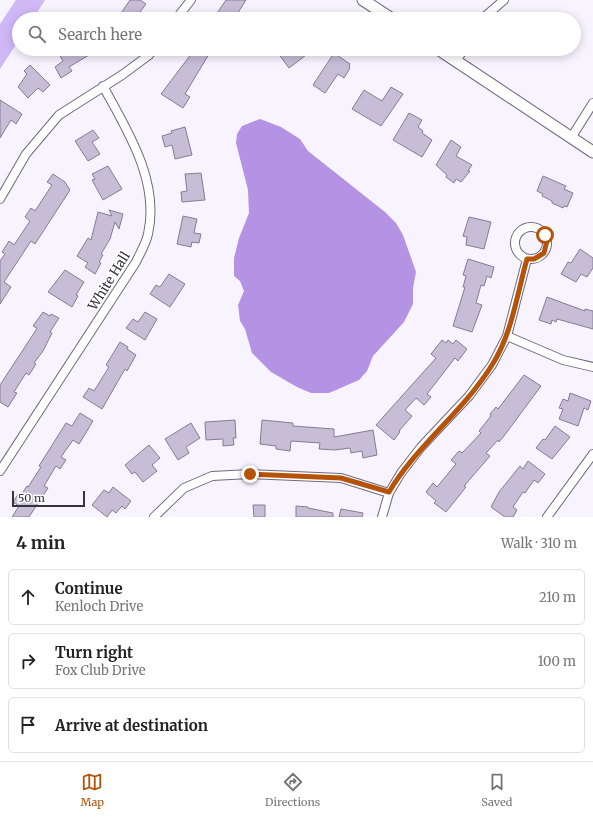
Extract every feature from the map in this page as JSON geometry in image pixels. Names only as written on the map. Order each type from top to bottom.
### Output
[{"type":"street","points":[[182,12],[191,0]]},
{"type":"street","points":[[363,0],[381,12]]},
{"type":"street","points":[[490,12],[504,0]]},
{"type":"street","points":[[0,199],[26,154],[59,114],[122,75],[148,56]]},
{"type":"street","points":[[448,56],[593,152]]},
{"type":"street","points":[[456,61],[459,56]]},
{"type":"street","name":"White Hall","points":[[0,471],[136,262],[148,235],[151,207],[146,174],[131,138],[102,86]]},
{"type":"street","points":[[571,138],[593,103]]},
{"type":"street","points":[[535,227],[545,235],[546,247],[539,257],[527,259],[517,252],[515,239],[522,229],[535,227]]},
{"type":"street","points":[[382,517],[389,492],[401,473],[421,447],[469,396],[492,365],[506,336],[527,259]]},
{"type":"street","points":[[506,336],[563,360],[593,367]]},
{"type":"street","points":[[547,517],[593,454]]},
{"type":"street","points":[[154,517],[184,488],[212,476],[250,474],[341,478],[389,492]]},
{"type":"shaded area","points":[[16,0],[45,0],[37,12],[12,12],[12,51],[0,69],[0,24]]},
{"type":"shaded area","points":[[260,119],[281,127],[300,139],[308,151],[385,212],[396,223],[403,235],[416,272],[413,288],[413,304],[404,322],[373,356],[367,371],[359,380],[329,393],[311,393],[271,372],[252,353],[245,329],[240,321],[238,305],[244,291],[240,281],[234,276],[234,258],[239,238],[249,213],[248,190],[236,143],[237,134],[242,126]]},
{"type":"building","points":[[130,0],[140,0],[146,4],[140,12],[122,12]]},
{"type":"building","points":[[226,0],[246,0],[238,12],[218,12]]},
{"type":"building","points":[[60,56],[87,56],[69,67],[72,71],[61,78],[55,67],[63,61]]},
{"type":"building","points":[[190,56],[208,56],[185,94],[190,97],[183,108],[161,94]]},
{"type":"building","points":[[280,56],[305,56],[289,68]]},
{"type":"building","points":[[332,56],[338,56],[350,64],[350,68],[344,78],[338,74],[325,93],[313,85]]},
{"type":"building","points":[[30,65],[50,85],[43,92],[38,88],[28,98],[18,87],[27,74],[24,71]]},
{"type":"building","points":[[391,87],[403,94],[381,126],[352,109],[364,90],[382,101]]},
{"type":"building","points":[[0,100],[22,114],[16,124],[11,120],[0,138]]},
{"type":"building","points":[[409,113],[422,120],[418,127],[423,131],[422,133],[432,140],[422,157],[393,140]]},
{"type":"building","points":[[185,127],[192,155],[175,159],[172,145],[165,147],[162,136],[172,133],[171,131]]},
{"type":"building","points":[[93,130],[99,138],[92,142],[100,154],[88,161],[75,141]]},
{"type":"building","points":[[451,140],[461,147],[456,156],[472,165],[468,171],[470,171],[461,182],[456,179],[454,183],[446,177],[447,175],[436,165]]},
{"type":"building","points":[[108,166],[122,189],[103,200],[92,180],[95,179],[92,174]]},
{"type":"building","points":[[201,173],[205,200],[182,202],[181,192],[187,191],[185,174]]},
{"type":"building","points":[[53,174],[65,182],[70,190],[35,244],[31,241],[4,282],[11,287],[0,304],[0,261],[5,254],[2,252],[9,241],[14,245],[30,221],[25,217],[31,208],[35,211],[52,185],[47,182]]},
{"type":"building","points":[[543,176],[566,186],[564,189],[573,193],[567,207],[564,206],[563,208],[552,203],[552,201],[542,196],[543,194],[537,191]]},
{"type":"building","points":[[109,210],[123,214],[119,229],[115,222],[110,239],[101,254],[103,255],[99,262],[101,263],[95,274],[85,267],[88,263],[77,256],[88,238],[91,240],[98,212],[112,216]]},
{"type":"building","points":[[183,216],[197,219],[194,233],[201,234],[199,243],[192,242],[191,247],[177,244]]},
{"type":"building","points":[[469,217],[491,222],[484,249],[466,245],[467,237],[463,236]]},
{"type":"building","points":[[580,249],[593,258],[593,268],[587,277],[581,274],[576,282],[561,274],[568,262],[571,263]]},
{"type":"building","points":[[468,259],[494,267],[491,278],[487,276],[484,286],[481,285],[476,303],[482,305],[472,332],[453,326],[465,287],[463,287],[466,276],[463,275]]},
{"type":"building","points":[[65,270],[84,282],[76,295],[78,296],[72,307],[48,292]]},
{"type":"building","points":[[169,274],[185,284],[170,307],[150,294],[156,285],[160,287]]},
{"type":"building","points":[[547,297],[585,311],[585,309],[593,311],[593,329],[557,319],[556,322],[552,320],[551,324],[539,320]]},
{"type":"building","points":[[43,312],[50,316],[51,314],[59,318],[50,332],[52,333],[43,351],[34,363],[36,364],[29,375],[26,373],[14,392],[17,393],[8,407],[0,402],[0,385],[36,330],[37,328],[33,326]]},
{"type":"building","points":[[145,312],[157,319],[145,340],[126,328],[133,319],[138,322]]},
{"type":"building","points":[[442,340],[446,343],[448,340],[453,344],[456,340],[467,349],[458,361],[455,358],[427,394],[431,397],[424,405],[416,398],[405,410],[412,416],[399,431],[400,432],[394,440],[376,425],[436,358],[431,354]]},
{"type":"building","points":[[120,342],[136,355],[127,371],[125,369],[102,409],[83,397],[89,388],[94,391],[109,367],[106,365]]},
{"type":"building","points":[[524,375],[541,386],[504,436],[499,442],[498,440],[486,453],[490,456],[464,486],[466,487],[446,512],[434,503],[436,501],[426,492],[433,483],[437,487],[456,464],[451,460],[459,451],[462,453],[481,433],[479,431],[491,416],[490,414],[496,407],[498,409]]},
{"type":"building","points":[[570,393],[591,401],[588,410],[584,408],[578,426],[559,419],[563,409],[559,408],[563,399],[568,401]]},
{"type":"building","points":[[80,413],[93,421],[79,444],[73,440],[61,457],[66,460],[60,469],[56,466],[44,486],[48,488],[29,517],[12,517],[19,506],[13,502],[19,493],[21,495],[27,486],[28,487],[41,467],[39,466],[66,423],[72,426]]},
{"type":"building","points":[[235,420],[236,438],[233,438],[234,445],[223,446],[223,439],[206,440],[205,422]]},
{"type":"building","points":[[262,420],[293,423],[293,426],[334,429],[334,437],[373,430],[377,455],[363,458],[362,451],[351,453],[350,448],[335,450],[319,449],[320,443],[291,441],[290,451],[276,449],[276,446],[260,444]]},
{"type":"building","points":[[191,423],[200,438],[186,447],[189,453],[178,460],[165,439]]},
{"type":"building","points":[[555,426],[570,437],[552,459],[536,448],[543,439],[545,440]]},
{"type":"building","points":[[149,445],[160,458],[152,465],[157,471],[143,482],[135,472],[132,474],[125,465]]},
{"type":"building","points":[[528,461],[545,474],[538,483],[534,480],[525,493],[523,492],[513,507],[517,510],[513,517],[505,517],[491,507],[499,492],[520,466],[523,469]]},
{"type":"building","points":[[113,487],[131,501],[125,509],[122,506],[116,513],[112,510],[107,517],[92,505],[104,490],[109,493]]},
{"type":"building","points":[[253,505],[265,505],[265,517],[254,517]]},
{"type":"building","points":[[296,506],[308,507],[333,513],[333,517],[296,517]]},
{"type":"building","points":[[341,509],[363,513],[362,517],[339,517]]},
{"type":"route","points":[[250,474],[341,478],[389,492],[401,473],[421,447],[469,396],[492,365],[506,336],[527,259],[534,259],[544,253],[547,241],[545,235]]}]
